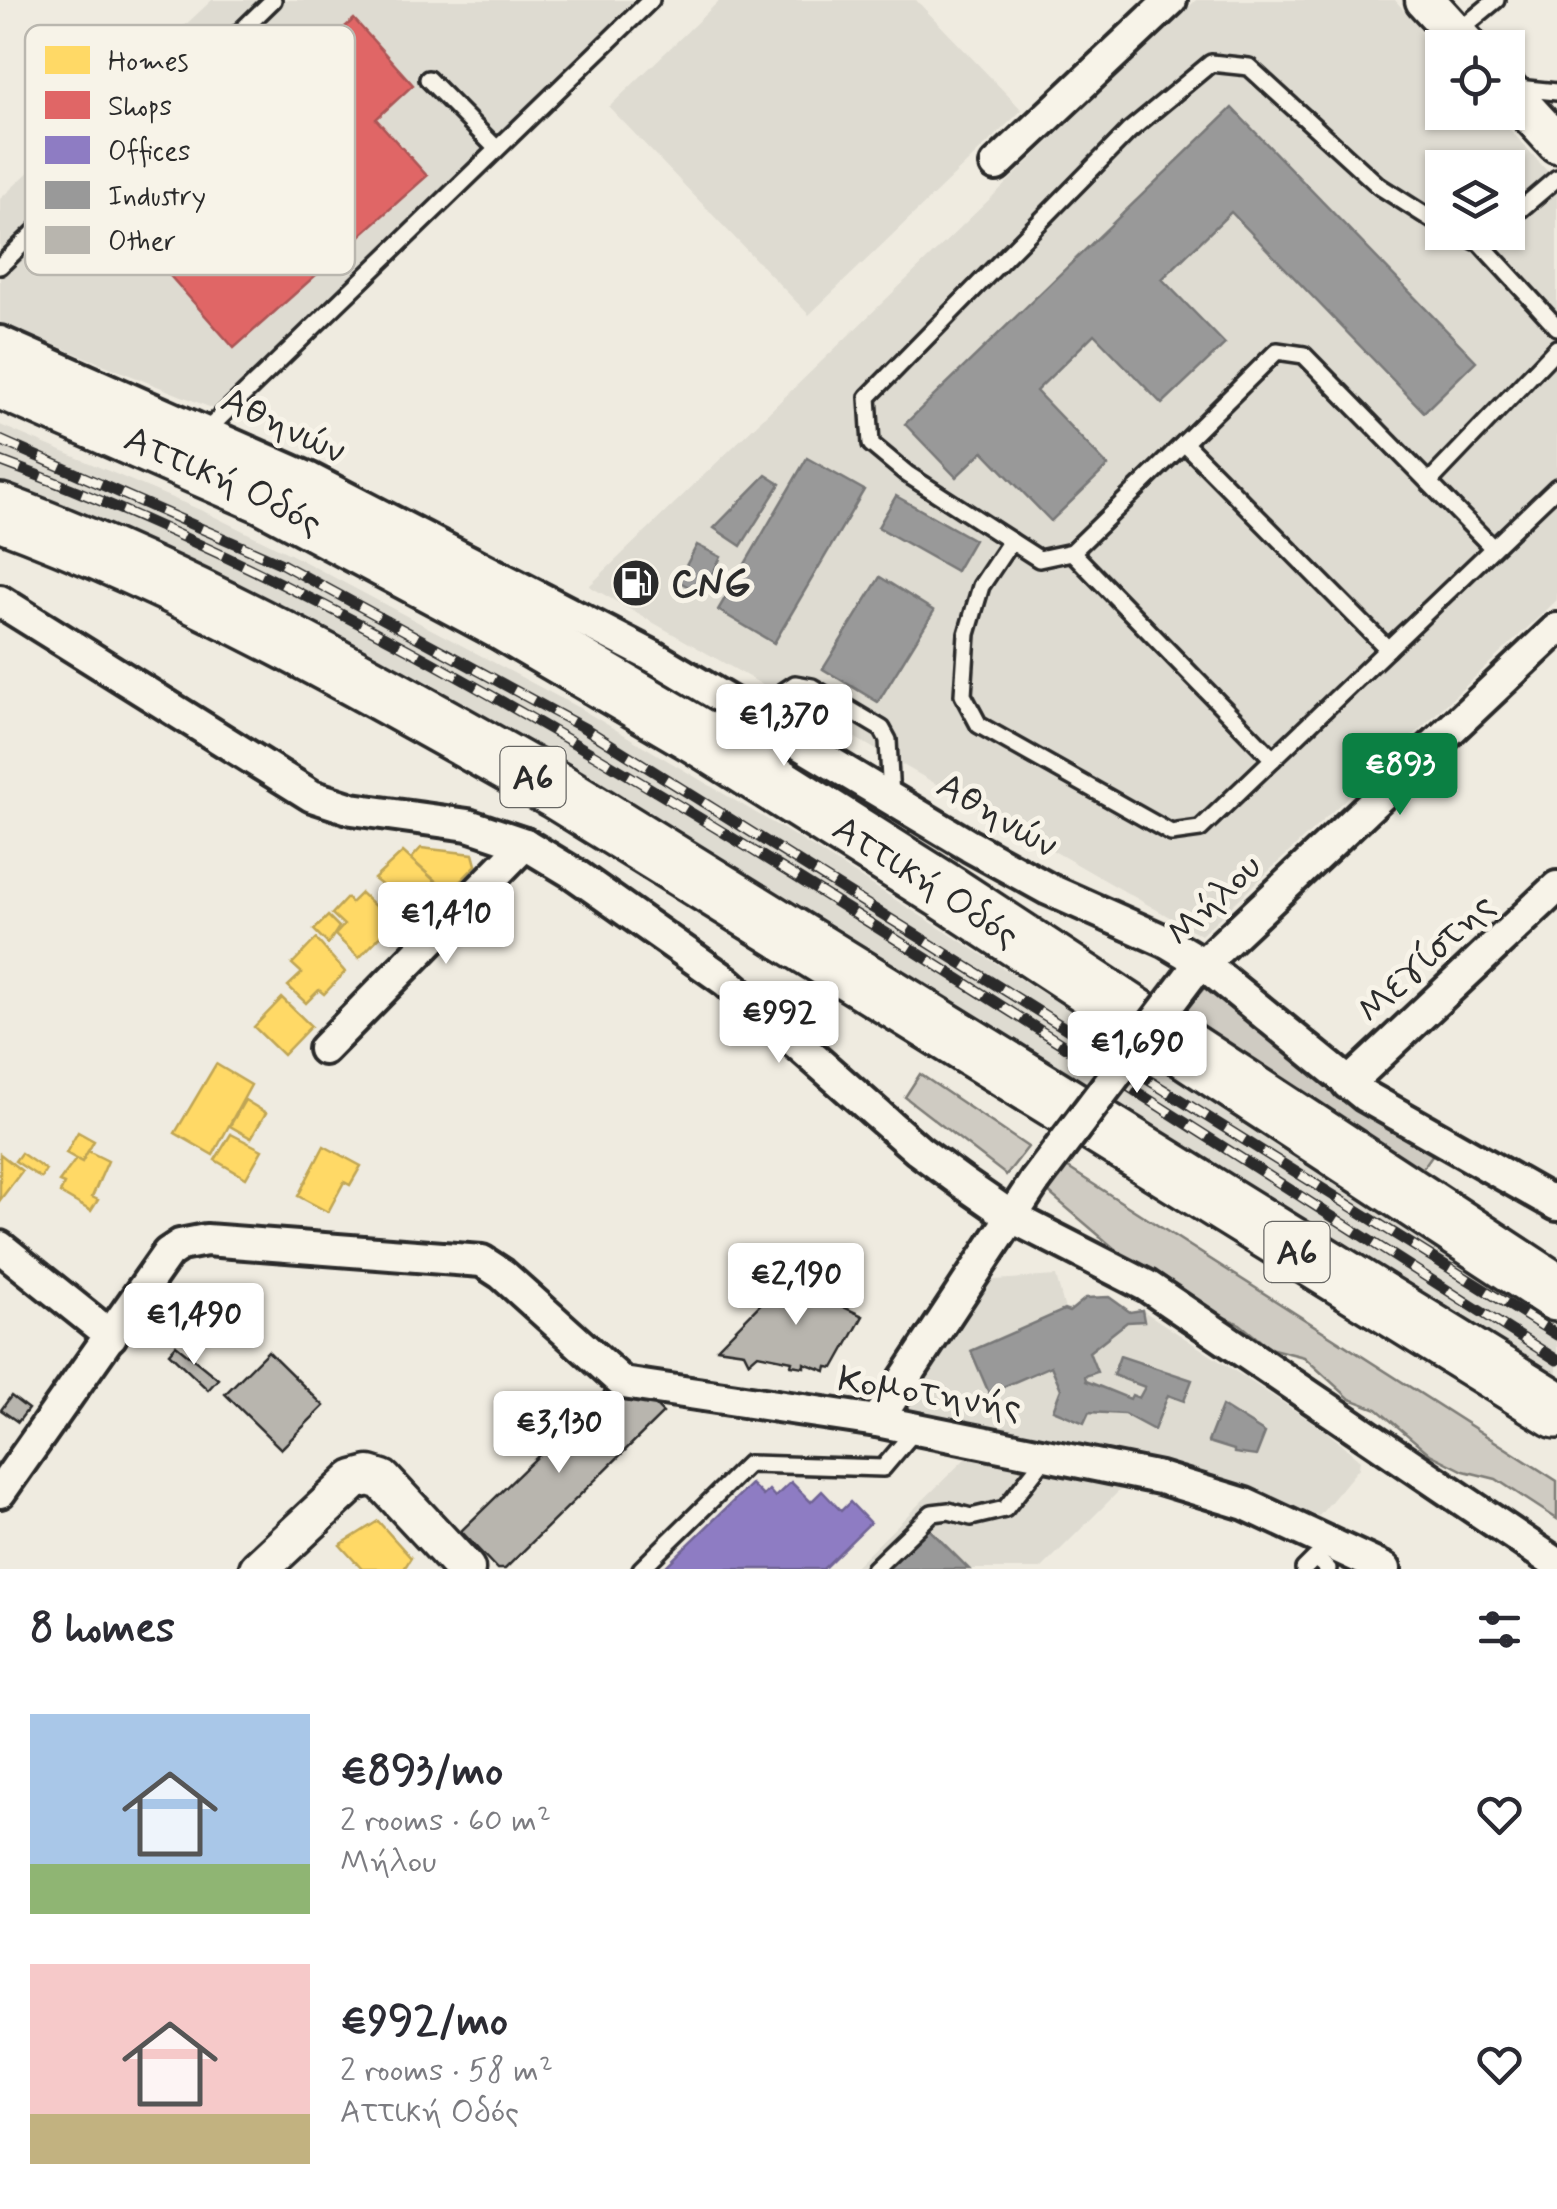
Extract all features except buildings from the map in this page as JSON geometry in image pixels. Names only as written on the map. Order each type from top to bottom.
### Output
[{"type":"highway","name":"Αττική Οδός","points":[[0,380],[264,495],[503,622],[698,736],[949,894],[1280,1115],[1557,1293]]},
{"type":"highway","name":"Α6","points":[[0,512],[236,618],[393,698],[557,791],[1557,1410]]},
{"type":"highway","points":[[1280,1115],[1354,1152],[1557,1268]]},
{"type":"street","points":[[996,165],[1170,0]]},
{"type":"street","points":[[1426,0],[1454,30]]},
{"type":"street","points":[[1525,107],[1557,143]]},
{"type":"street","name":"Αθηνών","points":[[0,342],[205,432],[467,556],[656,658],[1048,889],[1167,942],[1196,969],[1348,1084],[1557,1205]]},
{"type":"street","points":[[0,600],[312,796],[352,809],[468,825],[524,844],[652,925],[726,981],[918,1150],[1012,1217],[1147,1286],[1557,1564]]},
{"type":"street","name":"Μήλου","points":[[877,1420],[1036,1181],[1196,969],[1557,629]]},
{"type":"street","points":[[324,1048],[524,844]]},
{"type":"street","name":"Μεγίστης","points":[[1348,1084],[1557,887]]},
{"type":"street","name":"Κομοτηνής","points":[[111,1336],[168,1253],[191,1242],[482,1261],[502,1274],[623,1383],[877,1420],[1160,1478],[1245,1504],[1384,1569]]},
{"type":"street","points":[[0,1247],[111,1336],[8,1457],[0,1492]]},
{"type":"street","points":[[259,1569],[354,1480],[369,1476],[382,1480],[464,1569]]},
{"type":"lane","points":[[248,25],[274,0]]},
{"type":"lane","points":[[205,432],[651,0]]},
{"type":"lane","points":[[1471,30],[1496,0]]},
{"type":"lane","points":[[1425,215],[1380,186],[1249,67],[1211,63],[1129,131],[868,398],[871,444],[907,474],[1039,559],[1072,552],[1277,351],[1304,355],[1494,548]]},
{"type":"lane","points":[[428,79],[496,148]]},
{"type":"lane","points":[[1525,89],[1557,90]]},
{"type":"lane","points":[[1525,205],[1557,178]]},
{"type":"lane","points":[[0,266],[25,242]]},
{"type":"lane","points":[[1496,250],[1557,327]]},
{"type":"lane","points":[[1429,482],[1557,348]]},
{"type":"lane","points":[[1184,442],[1388,649]]},
{"type":"lane","points":[[1010,541],[981,586],[966,634],[962,695],[979,725],[1171,833],[1200,830],[1557,487]]},
{"type":"lane","points":[[1072,552],[1273,759]]},
{"type":"lane","points":[[750,714],[795,684],[812,687],[882,730],[888,740],[891,799]]},
{"type":"lane","points":[[640,1569],[748,1464],[883,1468],[917,1428]]},
{"type":"lane","points":[[874,1569],[932,1512],[949,1511],[971,1517],[1005,1510],[1049,1454]]},
{"type":"lane","points":[[1304,1569],[1315,1558],[1328,1569]]},
{"type":"shaded area","points":[[212,0],[661,0],[229,415],[0,323],[0,199],[25,176],[25,275],[355,275],[355,25],[185,25]]},
{"type":"shaded area","points":[[720,0],[916,0],[1022,110],[809,315],[609,107]]},
{"type":"shaded area","points":[[1196,0],[1395,0],[1425,34],[1425,130],[1510,130],[1557,182],[1557,600],[1201,935],[589,586]]},
{"type":"shaded area","points":[[0,425],[205,512],[292,555],[581,709],[798,838],[1557,1319],[1557,1396],[0,491]]},
{"type":"shaded area","points":[[1205,987],[1357,1109],[1433,1154],[1420,1172],[1180,1017]]},
{"type":"shaded area","points":[[920,1074],[1028,1147],[1006,1175],[905,1097]]},
{"type":"shaded area","points":[[1065,1166],[1557,1481],[1557,1519],[1496,1479],[1464,1471],[1430,1454],[1377,1409],[1350,1399],[1304,1357],[1269,1348],[1240,1324],[1194,1304],[1142,1272],[1047,1191]]},
{"type":"shaded area","points":[[1056,1276],[1065,1310],[1109,1297],[1130,1311],[1142,1310],[1326,1431],[1360,1460],[1359,1468],[1319,1516],[1193,1470],[891,1414],[979,1281]]},
{"type":"shaded area","points":[[974,1450],[1130,1480],[1041,1569],[853,1569]]},
{"type":"railway","points":[[0,440],[282,564],[586,729],[1557,1335]]},
{"type":"railway","points":[[0,461],[104,502],[307,597],[406,648],[601,759],[793,875],[1557,1360]]},
{"type":"place","name":"CNG","points":[[636,583]]}]
